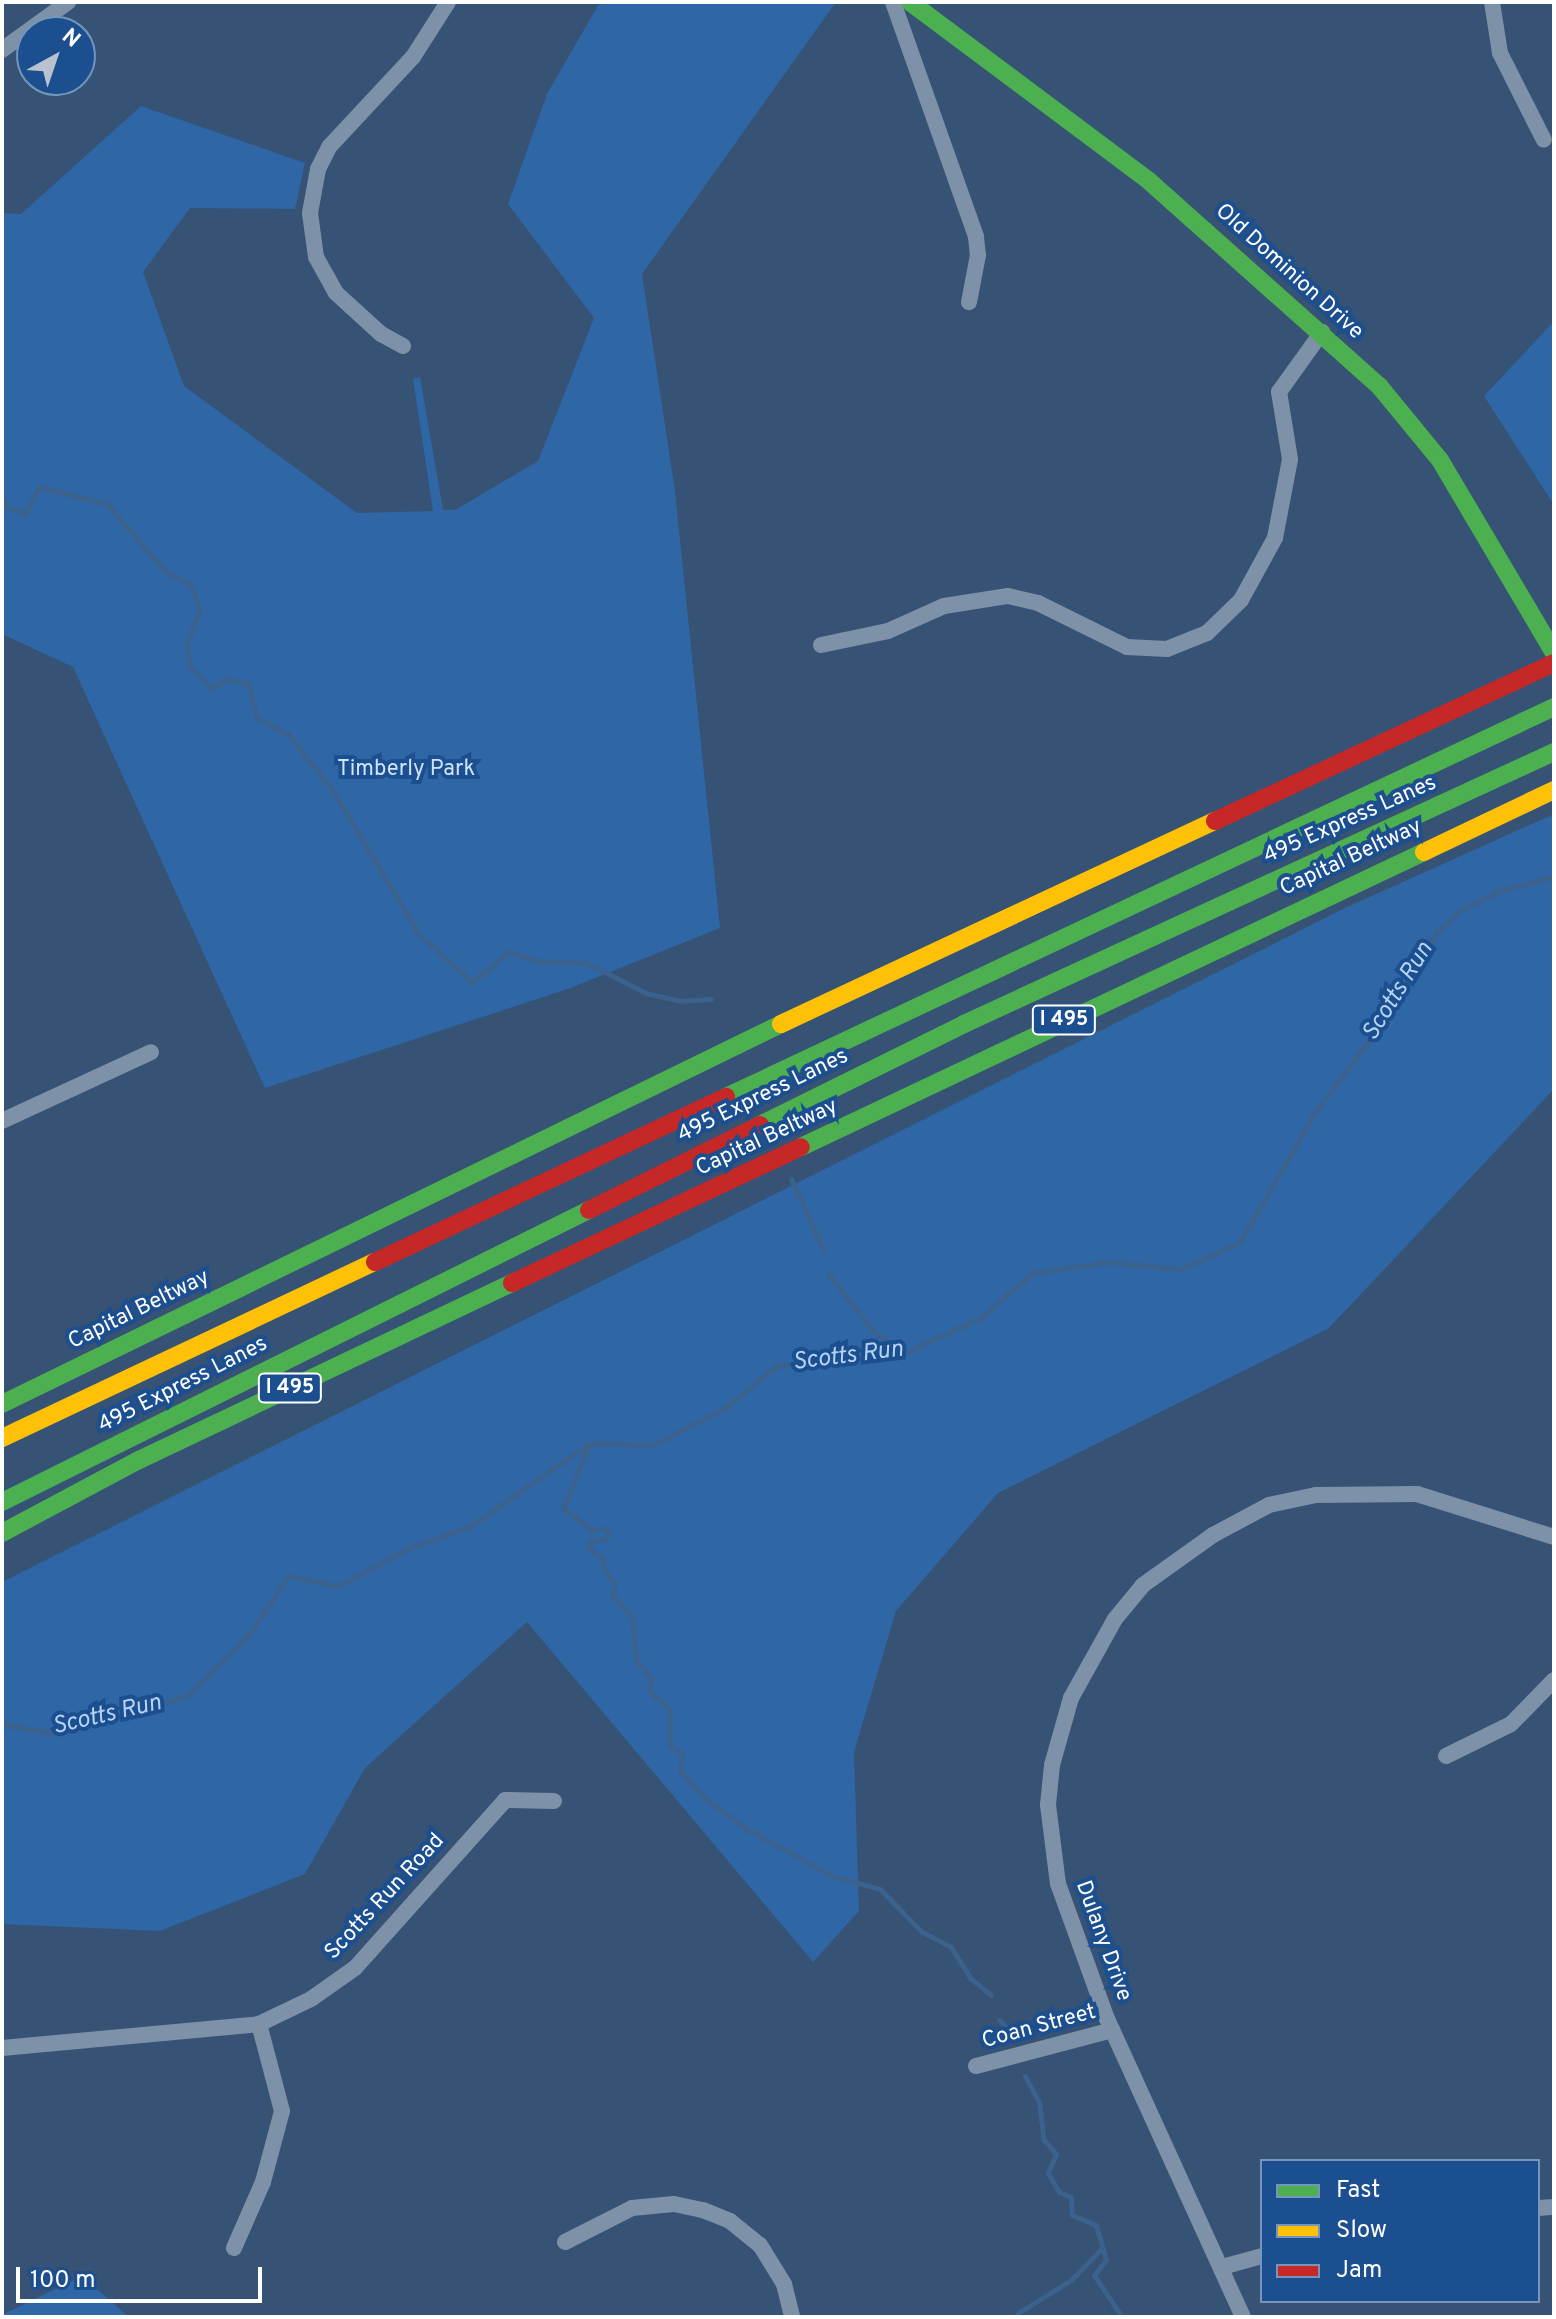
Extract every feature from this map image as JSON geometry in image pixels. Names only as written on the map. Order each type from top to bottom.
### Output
[{"type":"main road","name":"Old Dominion Drive","points":[[910,2],[1149,181],[1322,332],[1380,387],[1440,460],[1554,653]]},
{"type":"main road","name":"Capital Beltway","points":[[2,1404],[780,1025],[1554,663]]},
{"type":"main road","name":"495 Express Lanes","points":[[2,1438],[1554,707]]},
{"type":"main road","name":"495 Express Lanes","points":[[2,1502],[964,1024],[1554,752]]},
{"type":"main road","name":"Capital Beltway","points":[[2,1533],[153,1454],[1554,790]]},
{"type":"street","points":[[2,50],[68,2]]},
{"type":"street","points":[[403,346],[364,321],[336,293],[316,257],[310,213],[329,147],[413,57],[448,2]]},
{"type":"street","points":[[893,2],[976,237],[978,264],[969,302]]},
{"type":"street","points":[[1492,2],[1500,53],[1544,140]]},
{"type":"street","points":[[821,645],[888,631],[944,606],[1008,596],[1038,603],[1127,647],[1167,649],[1207,633],[1241,600],[1275,538],[1290,459],[1279,392],[1322,332]]},
{"type":"street","points":[[2,1121],[151,1052]]},
{"type":"street","name":"Dulany Drive","points":[[1243,2317],[1112,2030],[1061,1895],[1048,1805],[1052,1765],[1071,1698],[1108,1629],[1135,1594],[1180,1556],[1244,1516],[1316,1495],[1417,1494],[1554,1537]]},
{"type":"street","points":[[1446,1756],[1511,1724],[1554,1680]]},
{"type":"street","name":"Scotts Run Road","points":[[2,2048],[259,2024],[311,1999],[355,1968],[505,1800],[554,1801]]},
{"type":"street","points":[[234,2248],[263,2182],[282,2111],[259,2024]]},
{"type":"street","name":"Coan Street","points":[[976,2066],[1112,2030]]},
{"type":"street","points":[[565,2242],[632,2208],[674,2204],[703,2210],[730,2221],[760,2245],[784,2284],[792,2317]]},
{"type":"street","points":[[1222,2267],[1260,2257]]},
{"type":"green space","name":"Timberly Park","points":[[600,2],[836,2],[642,274],[675,491],[720,928],[568,989],[265,1088],[73,667],[2,634],[2,213],[21,214],[141,106],[305,163],[295,209],[190,208],[143,272],[184,386],[357,513],[433,511],[413,379],[420,377],[443,510],[455,510],[538,461],[594,318],[508,204],[547,94]]},
{"type":"green space","points":[[1554,321],[1554,505],[1484,396]]},
{"type":"green space","points":[[1554,814],[1554,1089],[1329,1328],[998,1493],[896,1611],[854,1752],[859,1911],[813,1962],[527,1622],[365,1768],[305,1874],[160,1931],[2,1924],[2,1582],[1345,908]]},
{"type":"green space","points":[[82,2276],[129,2317],[2,2317],[2,2315]]},
{"type":"waterway","points":[[2,496],[8,508],[25,514],[39,487],[107,504],[166,572],[189,583],[200,610],[187,643],[190,667],[211,688],[228,679],[248,684],[257,717],[290,736],[333,791],[419,934],[472,982],[509,952],[536,961],[587,963],[646,993],[680,1001],[711,999]]},
{"type":"waterway","name":"Scotts Run","points":[[2,1724],[45,1732],[123,1717],[188,1695],[248,1636],[288,1576],[338,1586],[409,1548],[469,1527],[590,1443],[653,1445],[725,1408],[776,1366],[905,1353],[982,1317],[1032,1273],[1107,1262],[1181,1269],[1240,1242],[1316,1111],[1371,1038],[1437,932],[1458,912],[1496,892],[1554,876]]},
{"type":"waterway","points":[[791,1179],[824,1251]]},
{"type":"waterway","points":[[828,1274],[873,1331],[903,1352]]},
{"type":"waterway","points":[[589,1446],[563,1508],[592,1530],[604,1528],[609,1533],[605,1539],[590,1541],[589,1548],[604,1560],[603,1569],[615,1584],[612,1595],[632,1617],[636,1660],[651,1678],[649,1691],[670,1710],[670,1745],[682,1754],[680,1771],[702,1796],[747,1829],[832,1876],[880,1889],[922,1932],[951,1947],[970,1978],[991,1995]]},
{"type":"waterway","points":[[999,2020],[1009,2030]]},
{"type":"waterway","points":[[1025,2076],[1039,2102],[1044,2140],[1056,2154],[1048,2173],[1059,2192],[1071,2197],[1072,2215],[1096,2225],[1106,2260],[1094,2275],[1122,2317]]},
{"type":"waterway","points":[[1018,2313],[1071,2280],[1102,2248]]},
{"type":"traffic: fast","points":[[910,2],[1149,181],[1380,387],[1440,460],[1554,653]]},
{"type":"traffic: fast","points":[[726,1097],[1554,707]]},
{"type":"traffic: fast","points":[[760,1125],[964,1024],[1554,752]]},
{"type":"traffic: fast","points":[[801,1147],[1424,852]]},
{"type":"traffic: fast","points":[[2,1404],[781,1024]]},
{"type":"traffic: fast","points":[[2,1502],[589,1210]]},
{"type":"traffic: fast","points":[[2,1533],[139,1460],[512,1283]]},
{"type":"traffic: slow","points":[[1424,852],[1554,790]]},
{"type":"traffic: slow","points":[[781,1024],[1215,821]]},
{"type":"traffic: slow","points":[[2,1438],[375,1262]]},
{"type":"traffic: jam","points":[[1215,821],[1554,663]]},
{"type":"traffic: jam","points":[[375,1262],[726,1097]]},
{"type":"traffic: jam","points":[[589,1210],[760,1125]]},
{"type":"traffic: jam","points":[[512,1283],[801,1147]]}]
